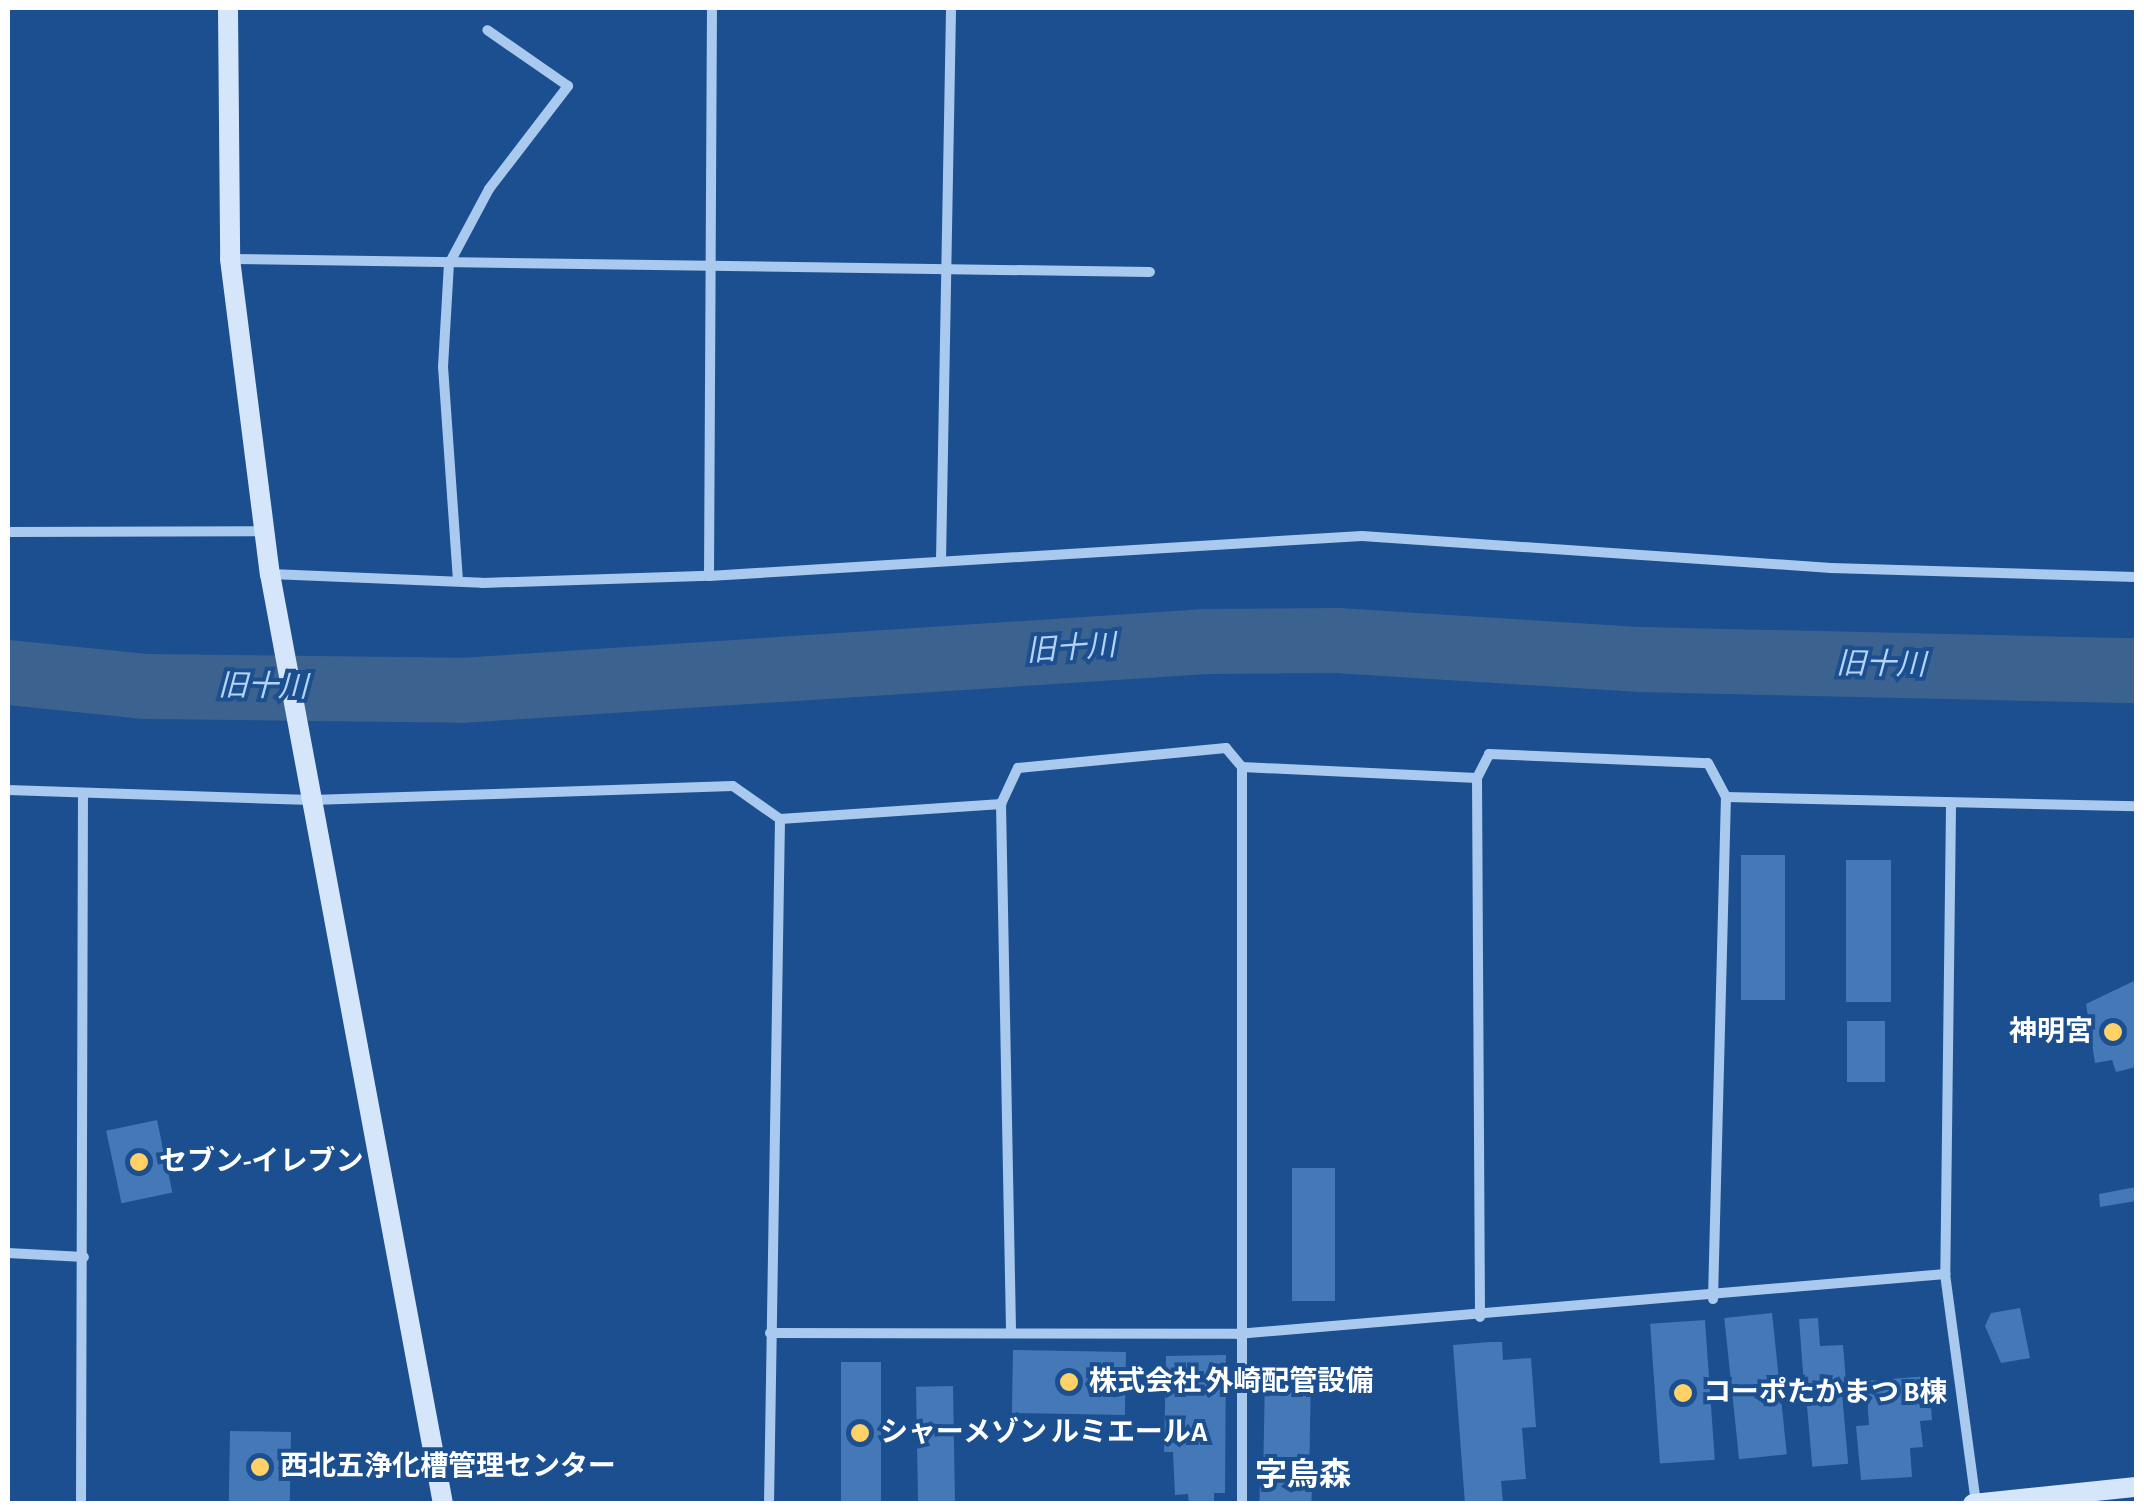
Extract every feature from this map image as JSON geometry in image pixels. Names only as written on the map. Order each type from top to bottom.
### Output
[{"type":"street","points":[[228,8],[230,259],[271,578],[443,1504]]},
{"type":"street","points":[[710,576],[712,8]]},
{"type":"street","points":[[941,561],[951,8]]},
{"type":"street","points":[[458,581],[443,367],[449,264],[489,189],[568,86],[486,30]]},
{"type":"street","points":[[230,259],[944,274],[1150,272]]},
{"type":"street","points":[[8,532],[266,530]]},
{"type":"street","points":[[271,578],[458,581],[710,576],[1362,536],[1831,568],[2136,577]]},
{"type":"street","points":[[1010,1332],[1001,804],[1018,768],[1226,748],[1242,768],[1237,1334],[1242,1504]]},
{"type":"street","points":[[1480,1318],[1478,778],[1490,754],[1708,763],[1726,797],[1713,1299]]},
{"type":"street","points":[[1242,768],[1478,778]]},
{"type":"street","points":[[8,790],[312,800],[733,786],[780,820],[1001,804]]},
{"type":"street","points":[[81,1504],[83,794]]},
{"type":"street","points":[[1726,797],[1951,807],[2136,806]]},
{"type":"street","points":[[1951,807],[1945,1274],[1975,1503],[2064,1498],[2136,1487]]},
{"type":"street","points":[[769,1504],[780,820]]},
{"type":"street","points":[[8,1253],[84,1257]]},
{"type":"street","points":[[770,1333],[1237,1334],[1713,1299],[1945,1274]]},
{"type":"building","points":[[1741,855],[1785,855],[1785,1000],[1741,1000]]},
{"type":"building","points":[[1846,860],[1891,860],[1891,1002],[1846,1002]]},
{"type":"building","name":"神明宮","points":[[2136,980],[2136,1067],[2116,1072],[2112,1060],[2095,1063],[2086,1004]]},
{"type":"building","points":[[1847,1021],[1885,1021],[1885,1082],[1847,1082]]},
{"type":"building","name":"セブン-イレブン","points":[[157,1120],[172,1192],[122,1203],[106,1131]]},
{"type":"building","points":[[1292,1168],[1335,1168],[1335,1301],[1292,1301]]},
{"type":"building","points":[[2136,1187],[2136,1201],[2100,1207],[2099,1194]]},
{"type":"building","points":[[2020,1308],[2030,1358],[2001,1363],[1985,1326],[1991,1313]]},
{"type":"building","points":[[1772,1313],[1787,1454],[1739,1459],[1724,1318]]},
{"type":"building","points":[[1818,1318],[1820,1346],[1843,1345],[1846,1382],[1804,1385],[1799,1319]]},
{"type":"building","name":"コーポたかまつ B棟","points":[[1705,1320],[1715,1460],[1660,1463],[1650,1324]]},
{"type":"building","points":[[1502,1342],[1503,1360],[1531,1358],[1536,1427],[1522,1428],[1526,1479],[1501,1481],[1503,1503],[1465,1504],[1453,1345]]},
{"type":"building","name":"株式会社 外崎配管設備","points":[[1013,1350],[1126,1352],[1125,1415],[1012,1413]]},
{"type":"building","points":[[1226,1355],[1225,1493],[1214,1493],[1214,1504],[1189,1504],[1188,1494],[1175,1495],[1173,1452],[1164,1452],[1166,1356]]},
{"type":"building","name":"シャーメゾン ルミエールA","points":[[841,1362],[881,1362],[881,1504],[841,1504]]},
{"type":"building","points":[[1265,1371],[1311,1372],[1309,1459],[1263,1458]]},
{"type":"building","points":[[1929,1376],[1932,1420],[1920,1421],[1923,1447],[1910,1448],[1912,1477],[1861,1480],[1856,1426],[1869,1425],[1866,1381]]},
{"type":"building","points":[[953,1386],[955,1504],[918,1504],[916,1387]]},
{"type":"building","points":[[1842,1393],[1848,1464],[1812,1467],[1806,1396]]},
{"type":"building","name":"西北五浄化槽管理センター","points":[[230,1431],[291,1432],[290,1502],[229,1501]]},
{"type":"building","points":[[1260,1475],[1312,1476],[1312,1504],[1259,1504]]},
{"type":"waterway","name":"旧十川","points":[[8,672],[146,686],[460,690],[1206,641],[1336,640],[1640,659],[2136,670]]},
{"type":"place","name":"神明宮","points":[[2113,1032]]},
{"type":"place","name":"セブン-イレブン","points":[[139,1162]]},
{"type":"place","name":"株式会社 外崎配管設備","points":[[1069,1382]]},
{"type":"place","name":"コーポたかまつ B棟","points":[[1683,1393]]},
{"type":"place","name":"シャーメゾン ルミエールA","points":[[860,1433]]},
{"type":"place","name":"西北五浄化槽管理センター","points":[[260,1467]]},
{"type":"district","name":"字烏森","points":[[1303,1475]]}]
